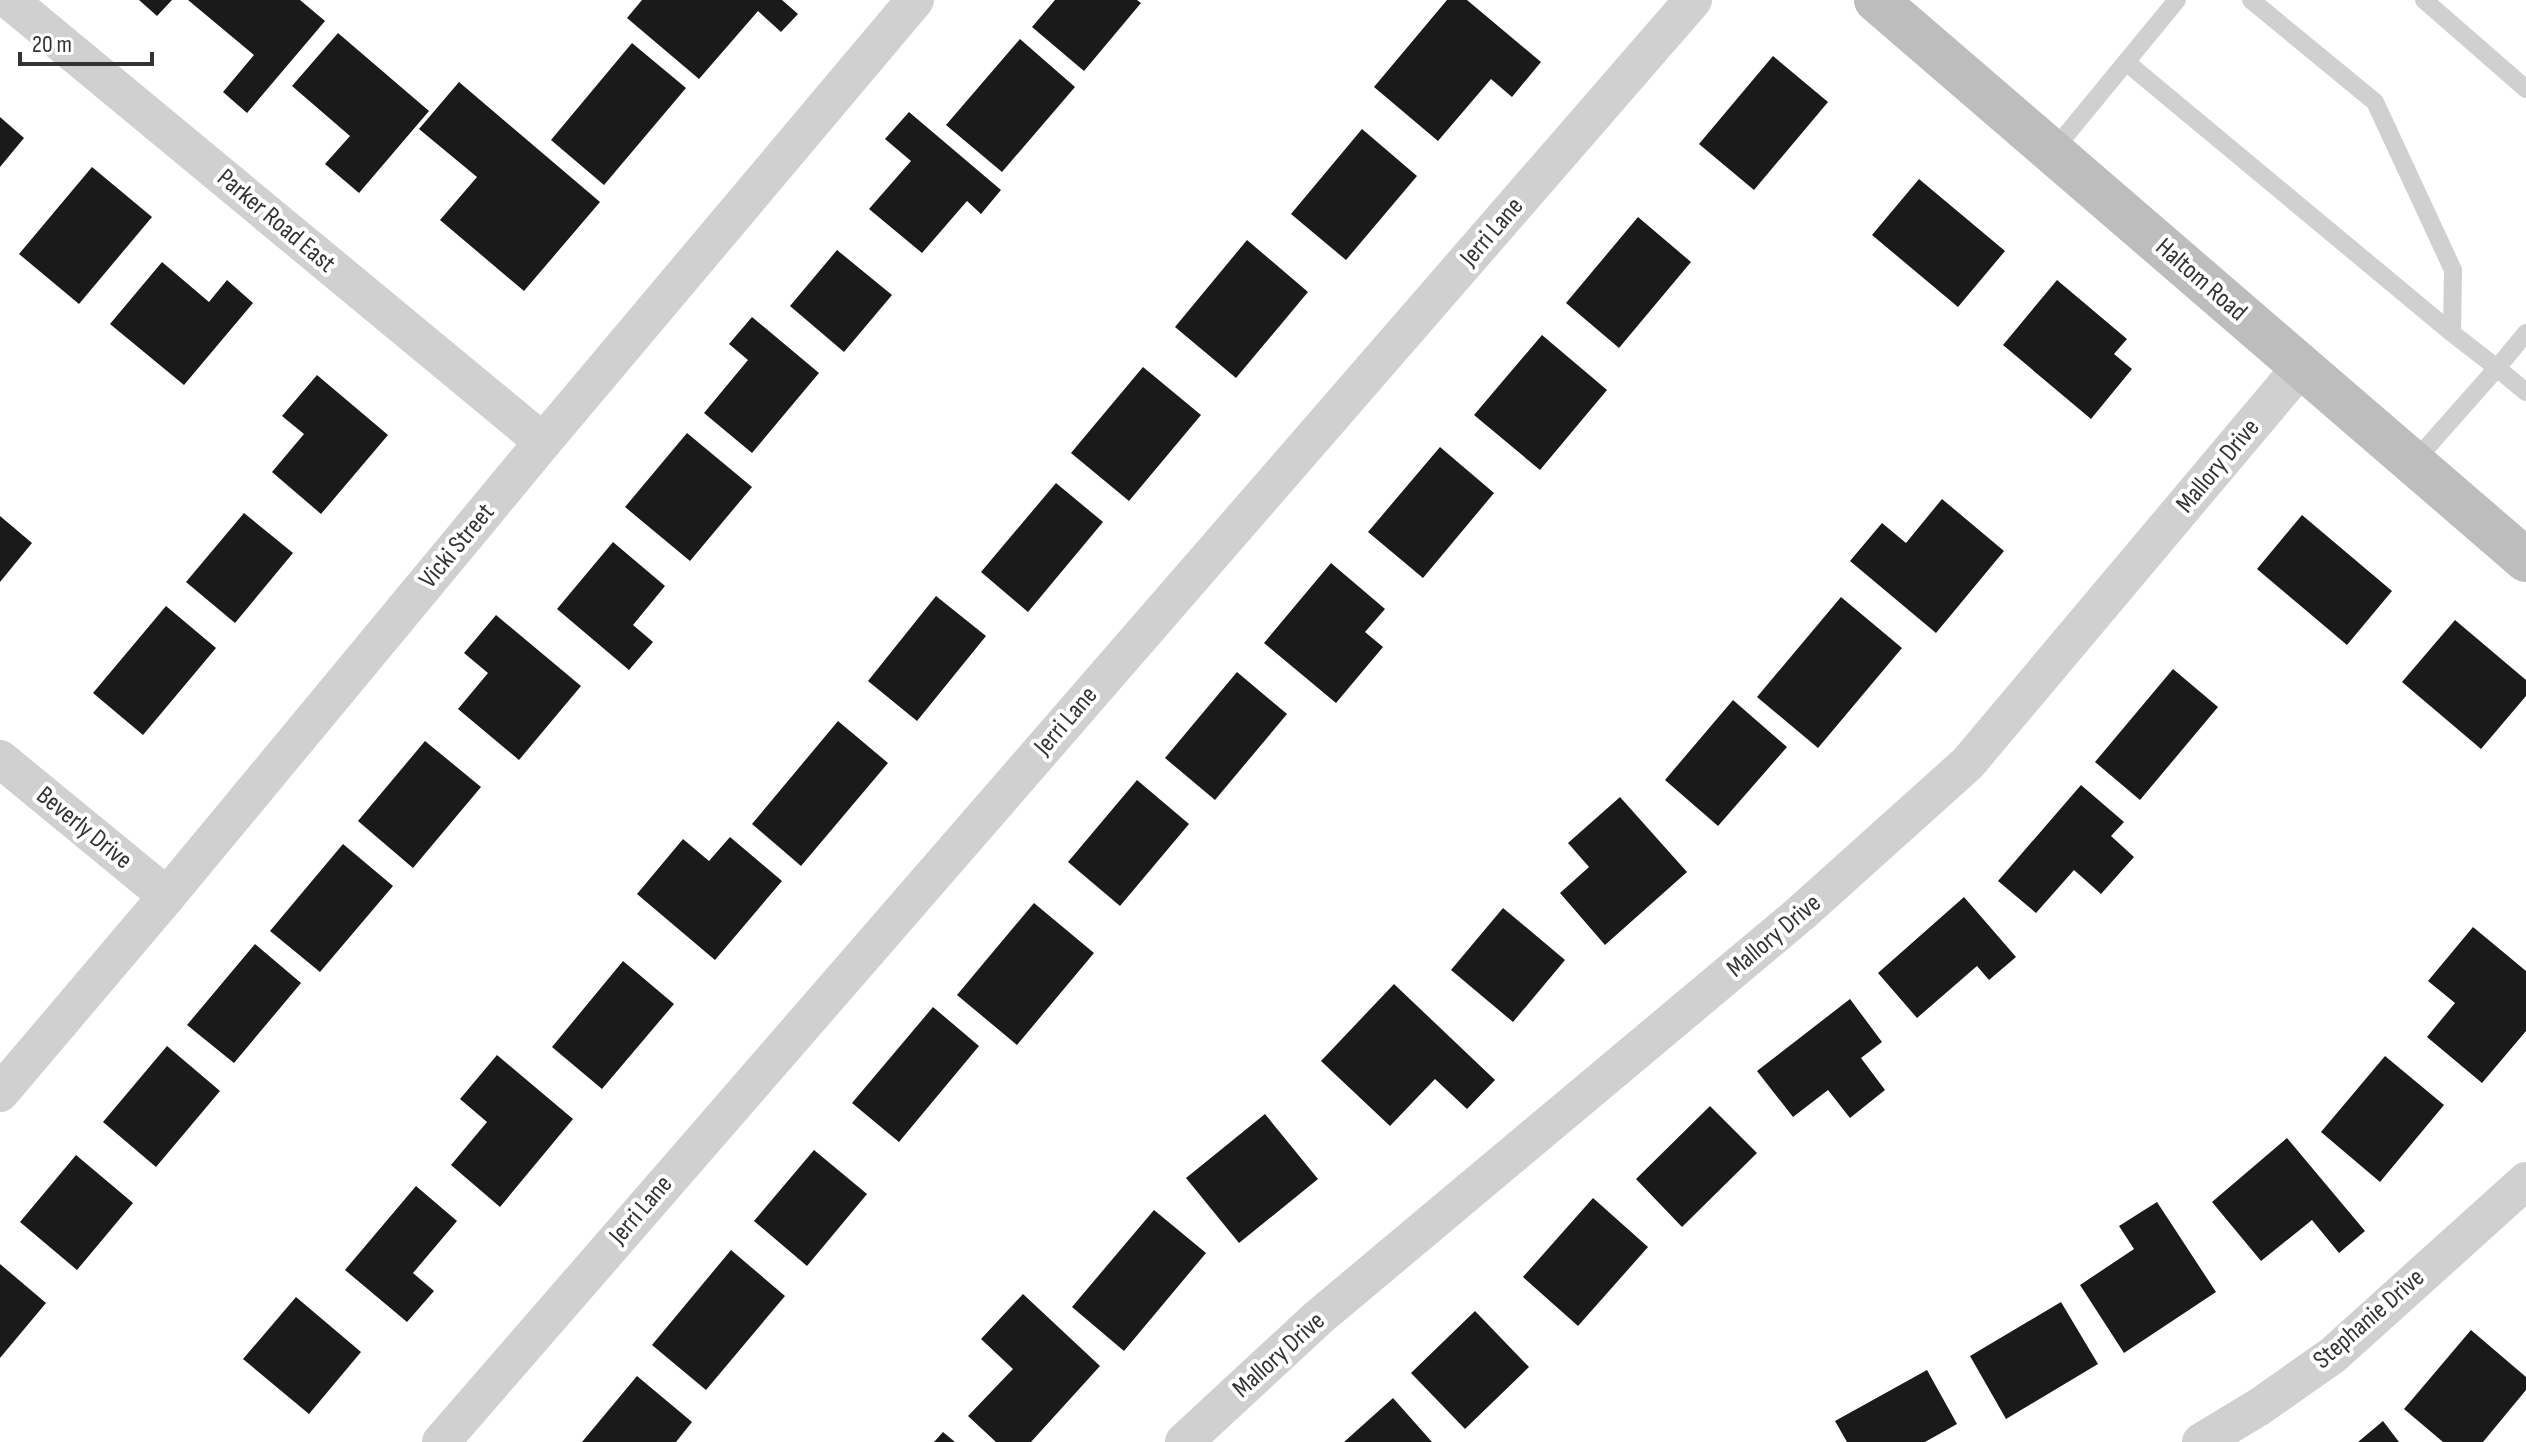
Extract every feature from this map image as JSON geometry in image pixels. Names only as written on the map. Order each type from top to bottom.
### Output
[{"type":"main road","name":"Haltom Road","points":[[1876,0],[2526,560]]},
{"type":"street","name":"Parker Road East","points":[[9,0],[543,442]]},
{"type":"street","name":"Vicki Street","points":[[0,1093],[915,0]]},
{"type":"street","name":"Jerri Lane","points":[[441,1442],[1693,0]]},
{"type":"street","name":"Mallory Drive","points":[[1184,1442],[1319,1317],[1800,914],[1968,763],[2301,367]]},
{"type":"street","name":"Beverly Drive","points":[[0,759],[167,896]]},
{"type":"street","name":"Stephanie Drive","points":[[2201,1442],[2259,1407],[2333,1355],[2526,1181]]},
{"type":"lane","points":[[2052,152],[2177,0]]},
{"type":"lane","points":[[2251,0],[2375,102],[2453,270],[2452,333]]},
{"type":"lane","points":[[2424,0],[2526,89]]},
{"type":"lane","points":[[2126,62],[2526,392]]},
{"type":"lane","points":[[2413,463],[2526,333]]},
{"type":"building","points":[[139,0],[172,0],[157,16]]},
{"type":"building","points":[[188,0],[300,0],[325,21],[247,113],[223,92],[254,55]]},
{"type":"building","points":[[642,0],[782,0],[798,14],[781,32],[758,11],[699,79],[627,18]]},
{"type":"building","points":[[1055,0],[1137,0],[1141,3],[1084,71],[1032,27]]},
{"type":"building","points":[[1447,0],[1467,0],[1541,62],[1512,97],[1491,79],[1438,141],[1374,87]]},
{"type":"building","points":[[338,33],[429,111],[359,193],[325,164],[350,136],[292,86]]},
{"type":"building","points":[[1020,39],[1075,87],[1002,172],[946,125]]},
{"type":"building","points":[[632,43],[686,88],[604,185],[551,140]]},
{"type":"building","points":[[1773,56],[1828,102],[1754,190],[1699,144]]},
{"type":"building","points":[[459,82],[600,202],[524,291],[440,220],[477,177],[419,129]]},
{"type":"building","points":[[909,112],[1001,190],[981,214],[967,201],[922,253],[869,209],[911,161],[885,139]]},
{"type":"building","points":[[0,117],[24,138],[0,167]]},
{"type":"building","points":[[1362,129],[1417,176],[1346,260],[1291,214]]},
{"type":"building","points":[[92,167],[152,217],[79,304],[19,254]]},
{"type":"building","points":[[1919,179],[2005,251],[1958,307],[1872,235]]},
{"type":"building","points":[[1638,217],[1691,262],[1619,348],[1566,303]]},
{"type":"building","points":[[1247,240],[1308,292],[1236,378],[1175,327]]},
{"type":"building","points":[[837,250],[892,295],[844,352],[790,306]]},
{"type":"building","points":[[162,262],[209,302],[227,280],[253,303],[184,385],[110,324]]},
{"type":"building","points":[[2057,280],[2127,339],[2114,354],[2132,369],[2091,419],[2003,345]]},
{"type":"building","points":[[752,317],[819,373],[752,453],[704,413],[748,360],[729,344]]},
{"type":"building","points":[[1542,335],[1607,390],[1540,470],[1474,415]]},
{"type":"building","points":[[1143,367],[1201,415],[1129,501],[1071,453]]},
{"type":"building","points":[[317,375],[388,435],[321,514],[272,472],[304,434],[282,416]]},
{"type":"building","points":[[687,433],[752,487],[690,561],[625,507]]},
{"type":"building","points":[[1440,447],[1494,493],[1423,578],[1368,532]]},
{"type":"building","points":[[1056,483],[1103,522],[1028,612],[981,572]]},
{"type":"building","points":[[1942,499],[2004,551],[1936,633],[1850,561],[1882,523],[1906,543]]},
{"type":"building","points":[[244,513],[293,553],[235,623],[186,582]]},
{"type":"building","points":[[2302,515],[2392,591],[2347,645],[2257,569]]},
{"type":"building","points":[[0,516],[32,543],[0,582]]},
{"type":"building","points":[[613,542],[665,586],[633,625],[653,642],[629,670],[557,609]]},
{"type":"building","points":[[1331,563],[1385,609],[1365,632],[1383,647],[1336,703],[1264,643]]},
{"type":"building","points":[[936,596],[986,636],[917,721],[868,681]]},
{"type":"building","points":[[1841,597],[1902,648],[1818,748],[1757,697]]},
{"type":"building","points":[[166,606],[216,648],[143,735],[93,693]]},
{"type":"building","points":[[496,615],[581,686],[519,760],[458,709],[488,673],[464,653]]},
{"type":"building","points":[[2455,620],[2526,680],[2526,696],[2481,749],[2402,682]]},
{"type":"building","points":[[2173,669],[2218,707],[2140,800],[2095,762]]},
{"type":"building","points":[[1237,672],[1287,714],[1215,800],[1165,758]]},
{"type":"building","points":[[1733,700],[1787,747],[1718,826],[1665,780]]},
{"type":"building","points":[[838,721],[888,763],[801,866],[752,824]]},
{"type":"building","points":[[425,741],[481,787],[413,868],[358,821]]},
{"type":"building","points":[[1137,780],[1189,824],[1120,906],[1068,862]]},
{"type":"building","points":[[2081,785],[2124,822],[2111,836],[2134,857],[2101,894],[2074,870],[2036,913],[1998,881]]},
{"type":"building","points":[[1620,797],[1687,872],[1605,945],[1560,893],[1589,867],[1568,843]]},
{"type":"building","points":[[730,837],[782,881],[715,960],[637,894],[683,839],[709,861]]},
{"type":"building","points":[[343,844],[393,886],[320,972],[270,931]]},
{"type":"building","points":[[1964,897],[2016,957],[1989,980],[1977,966],[1917,1018],[1878,973]]},
{"type":"building","points":[[1034,903],[1094,953],[1017,1045],[957,995]]},
{"type":"building","points":[[1503,908],[1565,960],[1513,1022],[1451,970]]},
{"type":"building","points":[[2473,927],[2526,971],[2526,1031],[2482,1083],[2427,1037],[2455,1003],[2428,981]]},
{"type":"building","points":[[255,944],[301,983],[234,1063],[187,1025]]},
{"type":"building","points":[[623,961],[674,1004],[602,1089],[552,1047]]},
{"type":"building","points":[[1394,984],[1495,1080],[1467,1109],[1435,1079],[1390,1126],[1321,1061]]},
{"type":"building","points":[[1850,999],[1882,1042],[1861,1058],[1885,1090],[1850,1118],[1828,1090],[1793,1117],[1757,1071]]},
{"type":"building","points":[[933,1007],[979,1046],[899,1142],[852,1103]]},
{"type":"building","points":[[167,1046],[220,1091],[156,1167],[103,1122]]},
{"type":"building","points":[[497,1055],[573,1119],[500,1207],[451,1165],[487,1122],[460,1099]]},
{"type":"building","points":[[2385,1056],[2444,1105],[2380,1182],[2321,1132]]},
{"type":"building","points":[[1710,1106],[1757,1153],[1682,1227],[1636,1179]]},
{"type":"building","points":[[1265,1114],[1318,1179],[1239,1243],[1186,1178]]},
{"type":"building","points":[[2287,1138],[2365,1231],[2339,1253],[2312,1220],[2261,1261],[2212,1202]]},
{"type":"building","points":[[814,1150],[867,1194],[807,1266],[754,1221]]},
{"type":"building","points":[[76,1155],[133,1203],[77,1270],[20,1222]]},
{"type":"building","points":[[416,1186],[457,1221],[413,1273],[434,1291],[407,1322],[345,1270]]},
{"type":"building","points":[[1593,1198],[1648,1247],[1578,1326],[1523,1277]]},
{"type":"building","points":[[2157,1202],[2216,1292],[2124,1353],[2080,1285],[2134,1249],[2119,1226]]},
{"type":"building","points":[[1154,1210],[1206,1253],[1124,1351],[1072,1307]]},
{"type":"building","points":[[731,1250],[785,1296],[706,1390],[652,1345]]},
{"type":"building","points":[[0,1264],[46,1303],[0,1358]]},
{"type":"building","points":[[1023,1294],[1100,1366],[1031,1442],[996,1442],[968,1416],[1013,1369],[981,1339]]},
{"type":"building","points":[[296,1297],[361,1352],[309,1414],[243,1359]]},
{"type":"building","points":[[2061,1302],[2098,1364],[2006,1419],[1970,1356]]},
{"type":"building","points":[[1475,1311],[1529,1367],[1465,1429],[1411,1373]]},
{"type":"building","points":[[2471,1330],[2526,1377],[2526,1390],[2483,1442],[2443,1442],[2404,1409]]},
{"type":"building","points":[[1927,1370],[1957,1424],[1925,1442],[1847,1442],[1835,1421]]},
{"type":"building","points":[[637,1376],[692,1422],[676,1442],[582,1442]]},
{"type":"building","points":[[1393,1398],[1432,1442],[1344,1442]]},
{"type":"building","points":[[2383,1421],[2399,1442],[2358,1442]]},
{"type":"building","points":[[943,1432],[955,1442],[934,1442]]}]
